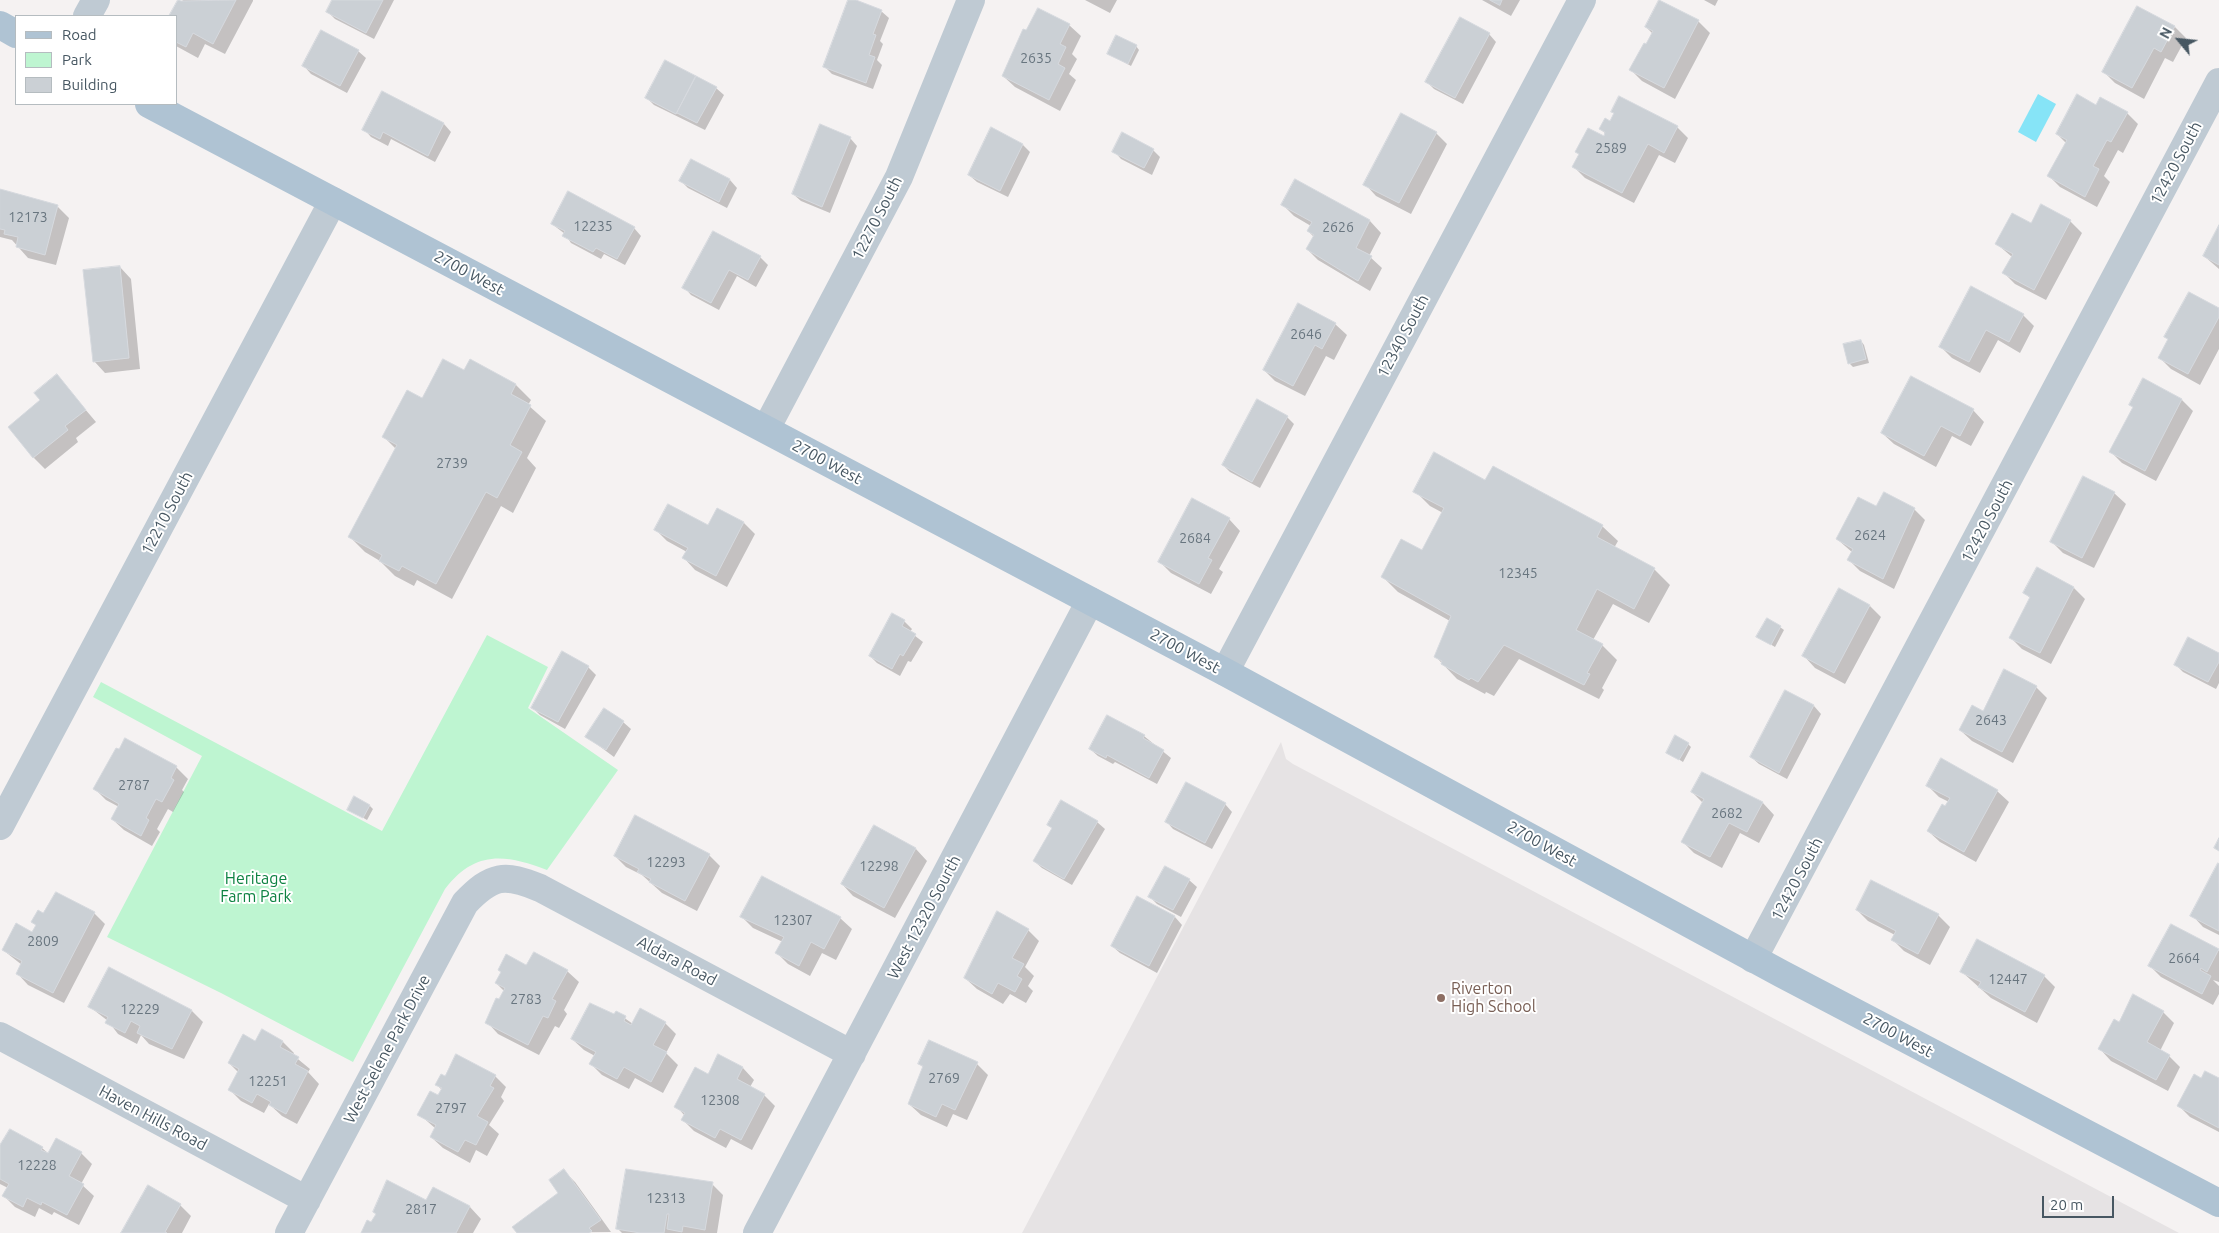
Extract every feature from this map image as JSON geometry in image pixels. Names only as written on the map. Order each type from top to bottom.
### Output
[{"type":"main road","points":[[0,25],[15,33]]},
{"type":"main road","name":"2700 West","points":[[151,105],[1225,672],[1753,959],[2219,1203]]},
{"type":"street","points":[[88,15],[96,0]]},
{"type":"street","name":"12270 South","points":[[766,429],[899,177],[971,0]]},
{"type":"street","name":"12340 South","points":[[1225,672],[1582,0]]},
{"type":"street","name":"12420 South","points":[[1753,959],[2219,82]]},
{"type":"street","name":"12210 South","points":[[0,826],[333,201]]},
{"type":"street","name":"West 12320 Sourth","points":[[757,1233],[1090,602]]},
{"type":"street","name":"Aldara Road","points":[[498,879],[518,879],[540,888],[852,1054]]},
{"type":"street","name":"West Selene Park Drive","points":[[289,1233],[465,903],[481,886],[498,879]]},
{"type":"street","name":"Haven Hills Road","points":[[0,1036],[307,1200]]},
{"type":"shaded area","name":"Riverton High School","points":[[1281,742],[1286,759],[1293,764],[2179,1233],[1022,1233]]},
{"type":"green space","name":"Heritage Farm Park","points":[[487,635],[548,667],[528,708],[618,770],[547,870],[518,861],[492,859],[468,867],[456,876],[445,889],[353,1062],[221,993],[107,937],[202,756],[93,697],[101,682],[382,831]]},
{"type":"water","points":[[2038,94],[2056,104],[2036,142],[2018,132]]},
{"type":"building","points":[[178,0],[236,0],[213,44],[193,33],[186,47],[178,43],[178,15],[170,15]]},
{"type":"building","points":[[332,0],[383,0],[366,33],[326,12]]},
{"type":"building","points":[[848,0],[856,0],[882,10],[873,34],[876,35],[869,55],[875,57],[866,83],[823,67]]},
{"type":"building","points":[[1490,0],[1502,0],[1500,5]]},
{"type":"building","points":[[1659,0],[1699,20],[1664,88],[1629,70],[1653,31],[1645,27]]},
{"type":"building","points":[[2137,6],[2175,26],[2161,52],[2154,48],[2132,88],[2102,72]]},
{"type":"building","points":[[1038,8],[1070,24],[1060,44],[1066,47],[1058,64],[1065,68],[1049,100],[1002,76],[1023,29],[1026,30]]},
{"type":"building","points":[[1460,17],[1490,33],[1455,98],[1425,82]]},
{"type":"building","points":[[321,30],[359,50],[340,86],[302,66]]},
{"type":"building","points":[[1116,35],[1137,45],[1128,64],[1107,54]]},
{"type":"building","points":[[665,60],[696,76],[676,114],[645,98]]},
{"type":"building","points":[[696,76],[717,87],[697,123],[677,113]]},
{"type":"building","points":[[382,91],[444,123],[428,156],[383,132],[380,139],[362,130]]},
{"type":"building","points":[[2077,94],[2096,105],[2100,97],[2128,112],[2111,142],[2107,140],[2093,166],[2099,169],[2085,197],[2047,176],[2067,140],[2056,134]]},
{"type":"building","points":[[1619,96],[1678,126],[1664,153],[1648,144],[1622,193],[1572,167],[1579,154],[1575,152],[1588,128],[1604,136],[1605,132],[1599,129],[1605,118],[1610,121],[1614,113],[1611,112]]},
{"type":"building","points":[[1401,113],[1437,132],[1399,203],[1363,185]]},
{"type":"building","points":[[820,124],[851,137],[822,207],[792,194]]},
{"type":"building","points":[[991,127],[1023,144],[1000,191],[968,175]]},
{"type":"building","points":[[1122,132],[1154,149],[1144,168],[1112,152]]},
{"type":"building","points":[[691,159],[730,179],[719,202],[679,181]]},
{"type":"building","points":[[1295,179],[1370,220],[1356,248],[1372,256],[1358,281],[1306,249],[1314,235],[1307,231],[1312,222],[1281,205]]},
{"type":"building","points":[[0,189],[58,205],[45,255],[16,247],[18,237],[4,234],[5,230],[0,229]]},
{"type":"building","points":[[568,191],[635,227],[617,259],[596,248],[593,252],[562,236],[565,231],[551,224]]},
{"type":"building","points":[[2041,204],[2071,220],[2034,290],[2002,273],[2013,254],[1995,244],[2012,213],[2031,223]]},
{"type":"building","points":[[2219,225],[2219,265],[2203,256]]},
{"type":"building","points":[[713,231],[761,256],[748,280],[729,270],[711,303],[682,288]]},
{"type":"building","points":[[120,266],[129,358],[93,362],[83,270]]},
{"type":"building","points":[[1971,286],[2024,314],[2009,342],[1986,330],[1969,362],[1939,347]]},
{"type":"building","points":[[2189,292],[2219,308],[2219,317],[2188,374],[2158,358],[2168,339],[2164,337]]},
{"type":"building","points":[[1298,303],[1336,323],[1322,349],[1315,345],[1293,386],[1263,370]]},
{"type":"building","points":[[1861,340],[1866,359],[1848,364],[1843,344]]},
{"type":"building","points":[[443,359],[464,370],[470,359],[516,384],[511,394],[531,405],[510,445],[522,452],[497,498],[486,492],[436,584],[402,566],[399,571],[379,561],[382,555],[348,537],[397,445],[382,437],[407,390],[422,398]]},
{"type":"building","points":[[57,374],[86,410],[65,426],[68,430],[33,458],[8,427],[40,400],[34,393]]},
{"type":"building","points":[[1911,376],[1974,409],[1960,436],[1941,426],[1924,456],[1881,433]]},
{"type":"building","points":[[2143,378],[2182,399],[2145,471],[2109,452],[2133,407],[2129,405]]},
{"type":"building","points":[[1257,399],[1288,416],[1252,482],[1222,465]]},
{"type":"building","points":[[1434,452],[1485,480],[1493,466],[1603,525],[1597,537],[1655,568],[1634,609],[1597,589],[1576,630],[1603,644],[1587,673],[1590,674],[1584,685],[1504,645],[1478,682],[1471,678],[1469,680],[1441,664],[1442,661],[1434,657],[1451,616],[1381,577],[1401,539],[1422,550],[1444,508],[1413,492]]},
{"type":"building","points":[[2083,476],[2115,492],[2082,558],[2050,542]]},
{"type":"building","points":[[1884,492],[1915,508],[1883,579],[1847,560],[1853,549],[1836,539],[1858,497],[1876,506]]},
{"type":"building","points":[[1192,498],[1230,518],[1208,558],[1212,560],[1199,584],[1158,562]]},
{"type":"building","points":[[668,504],[708,525],[717,508],[744,522],[716,576],[682,558],[688,548],[654,530]]},
{"type":"building","points":[[2037,567],[2074,587],[2040,653],[2009,638],[2030,597],[2023,593]]},
{"type":"building","points":[[1839,588],[1870,605],[1834,673],[1802,656]]},
{"type":"building","points":[[892,613],[905,620],[902,626],[916,634],[903,656],[900,654],[892,669],[869,656]]},
{"type":"building","points":[[1767,618],[1781,626],[1771,645],[1756,637]]},
{"type":"building","points":[[2188,637],[2219,653],[2219,662],[2208,682],[2174,665]]},
{"type":"building","points":[[562,651],[589,666],[558,722],[531,708]]},
{"type":"building","points":[[2004,669],[2037,686],[2002,752],[1959,730],[1972,705],[1983,711]]},
{"type":"building","points":[[1785,690],[1814,705],[1779,773],[1750,757]]},
{"type":"building","points":[[604,708],[624,721],[606,750],[585,737]]},
{"type":"building","points":[[1107,715],[1145,735],[1143,738],[1164,750],[1149,778],[1107,755],[1106,758],[1089,749]]},
{"type":"building","points":[[1675,735],[1689,743],[1679,760],[1666,753]]},
{"type":"building","points":[[125,738],[177,766],[171,778],[174,780],[162,802],[156,799],[146,818],[149,820],[141,836],[111,819],[119,804],[93,789],[116,748],[119,749]]},
{"type":"building","points":[[1941,758],[1998,790],[1964,852],[1927,831],[1942,804],[1945,806],[1950,798],[1926,786]]},
{"type":"building","points":[[1702,772],[1763,802],[1747,832],[1729,823],[1710,857],[1681,842],[1704,799],[1691,792]]},
{"type":"building","points":[[1186,782],[1226,803],[1205,843],[1165,822]]},
{"type":"building","points":[[354,796],[370,805],[363,818],[347,810]]},
{"type":"building","points":[[1061,800],[1098,821],[1064,879],[1033,861],[1052,828],[1047,825]]},
{"type":"building","points":[[635,815],[710,854],[685,901],[649,882],[651,879],[637,872],[639,869],[614,856]]},
{"type":"building","points":[[874,825],[916,848],[884,908],[841,884]]},
{"type":"building","points":[[2219,838],[2219,851],[2214,848]]},
{"type":"building","points":[[2219,864],[2219,931],[2190,916]]},
{"type":"building","points":[[1165,866],[1190,879],[1173,910],[1148,897]]},
{"type":"building","points":[[762,876],[841,917],[824,949],[811,942],[799,966],[775,953],[784,937],[740,917]]},
{"type":"building","points":[[1871,880],[1939,914],[1918,954],[1891,940],[1896,931],[1856,910]]},
{"type":"building","points":[[56,892],[95,912],[53,993],[16,974],[22,961],[2,950],[16,923],[32,932],[36,925],[31,922],[38,910],[43,913]]},
{"type":"building","points":[[1137,896],[1175,916],[1149,966],[1111,946]]},
{"type":"building","points":[[997,911],[1029,929],[1012,958],[1024,964],[1017,976],[1022,979],[1015,992],[998,983],[992,994],[964,978]]},
{"type":"building","points":[[2171,924],[2219,949],[2207,972],[2201,968],[2200,970],[2211,976],[2202,994],[2148,966]]},
{"type":"building","points":[[1977,939],[2045,975],[2025,1012],[1978,987],[1981,982],[1960,972]]},
{"type":"building","points":[[534,952],[568,970],[552,999],[556,1001],[548,1018],[543,1016],[528,1045],[485,1023],[496,998],[499,999],[505,988],[495,983],[501,972],[498,970],[506,954],[526,965]]},
{"type":"building","points":[[109,967],[192,1010],[172,1049],[137,1033],[140,1026],[131,1021],[125,1033],[105,1023],[108,1017],[88,1007]]},
{"type":"building","points":[[2133,994],[2164,1011],[2147,1042],[2170,1055],[2156,1080],[2098,1049],[2114,1019],[2119,1022]]},
{"type":"building","points":[[590,1003],[614,1014],[616,1011],[626,1016],[624,1021],[631,1025],[640,1008],[666,1022],[653,1045],[667,1052],[651,1082],[624,1067],[617,1079],[589,1064],[596,1052],[571,1039]]},
{"type":"building","points":[[262,1029],[283,1041],[280,1047],[299,1057],[295,1064],[308,1071],[286,1114],[269,1105],[271,1102],[257,1094],[252,1103],[228,1090],[239,1069],[228,1063],[243,1034],[255,1041]]},
{"type":"building","points":[[929,1040],[978,1062],[955,1110],[942,1104],[936,1117],[908,1104],[923,1066],[918,1064]]},
{"type":"building","points":[[456,1054],[496,1075],[490,1086],[494,1088],[477,1116],[488,1122],[476,1145],[465,1140],[458,1152],[430,1137],[436,1125],[417,1115],[430,1091],[438,1095],[442,1088],[435,1085],[441,1074],[445,1076]]},
{"type":"building","points":[[718,1054],[743,1067],[737,1079],[765,1094],[741,1140],[720,1129],[715,1138],[681,1120],[685,1113],[674,1107],[695,1067],[708,1074]]},
{"type":"building","points":[[2205,1071],[2219,1078],[2219,1128],[2177,1106],[2194,1074],[2201,1078]]},
{"type":"building","points":[[10,1129],[43,1147],[41,1150],[48,1153],[56,1138],[82,1152],[69,1176],[84,1184],[67,1215],[42,1202],[41,1205],[27,1198],[23,1207],[2,1196],[9,1184],[0,1179],[0,1145]]},
{"type":"building","points":[[564,1169],[601,1220],[589,1228],[592,1231],[589,1233],[517,1233],[512,1227],[558,1193],[549,1180]]},
{"type":"building","points":[[626,1169],[713,1182],[705,1230],[683,1226],[682,1232],[667,1229],[669,1214],[667,1214],[664,1233],[640,1233],[616,1229]]},
{"type":"building","points":[[387,1180],[426,1200],[433,1187],[470,1206],[456,1233],[361,1233],[367,1220],[371,1222],[376,1214],[373,1212]]},
{"type":"building","points":[[148,1185],[181,1204],[165,1232],[167,1233],[121,1233]]},
{"type":"place","name":"Riverton High School","points":[[1441,998]]}]
